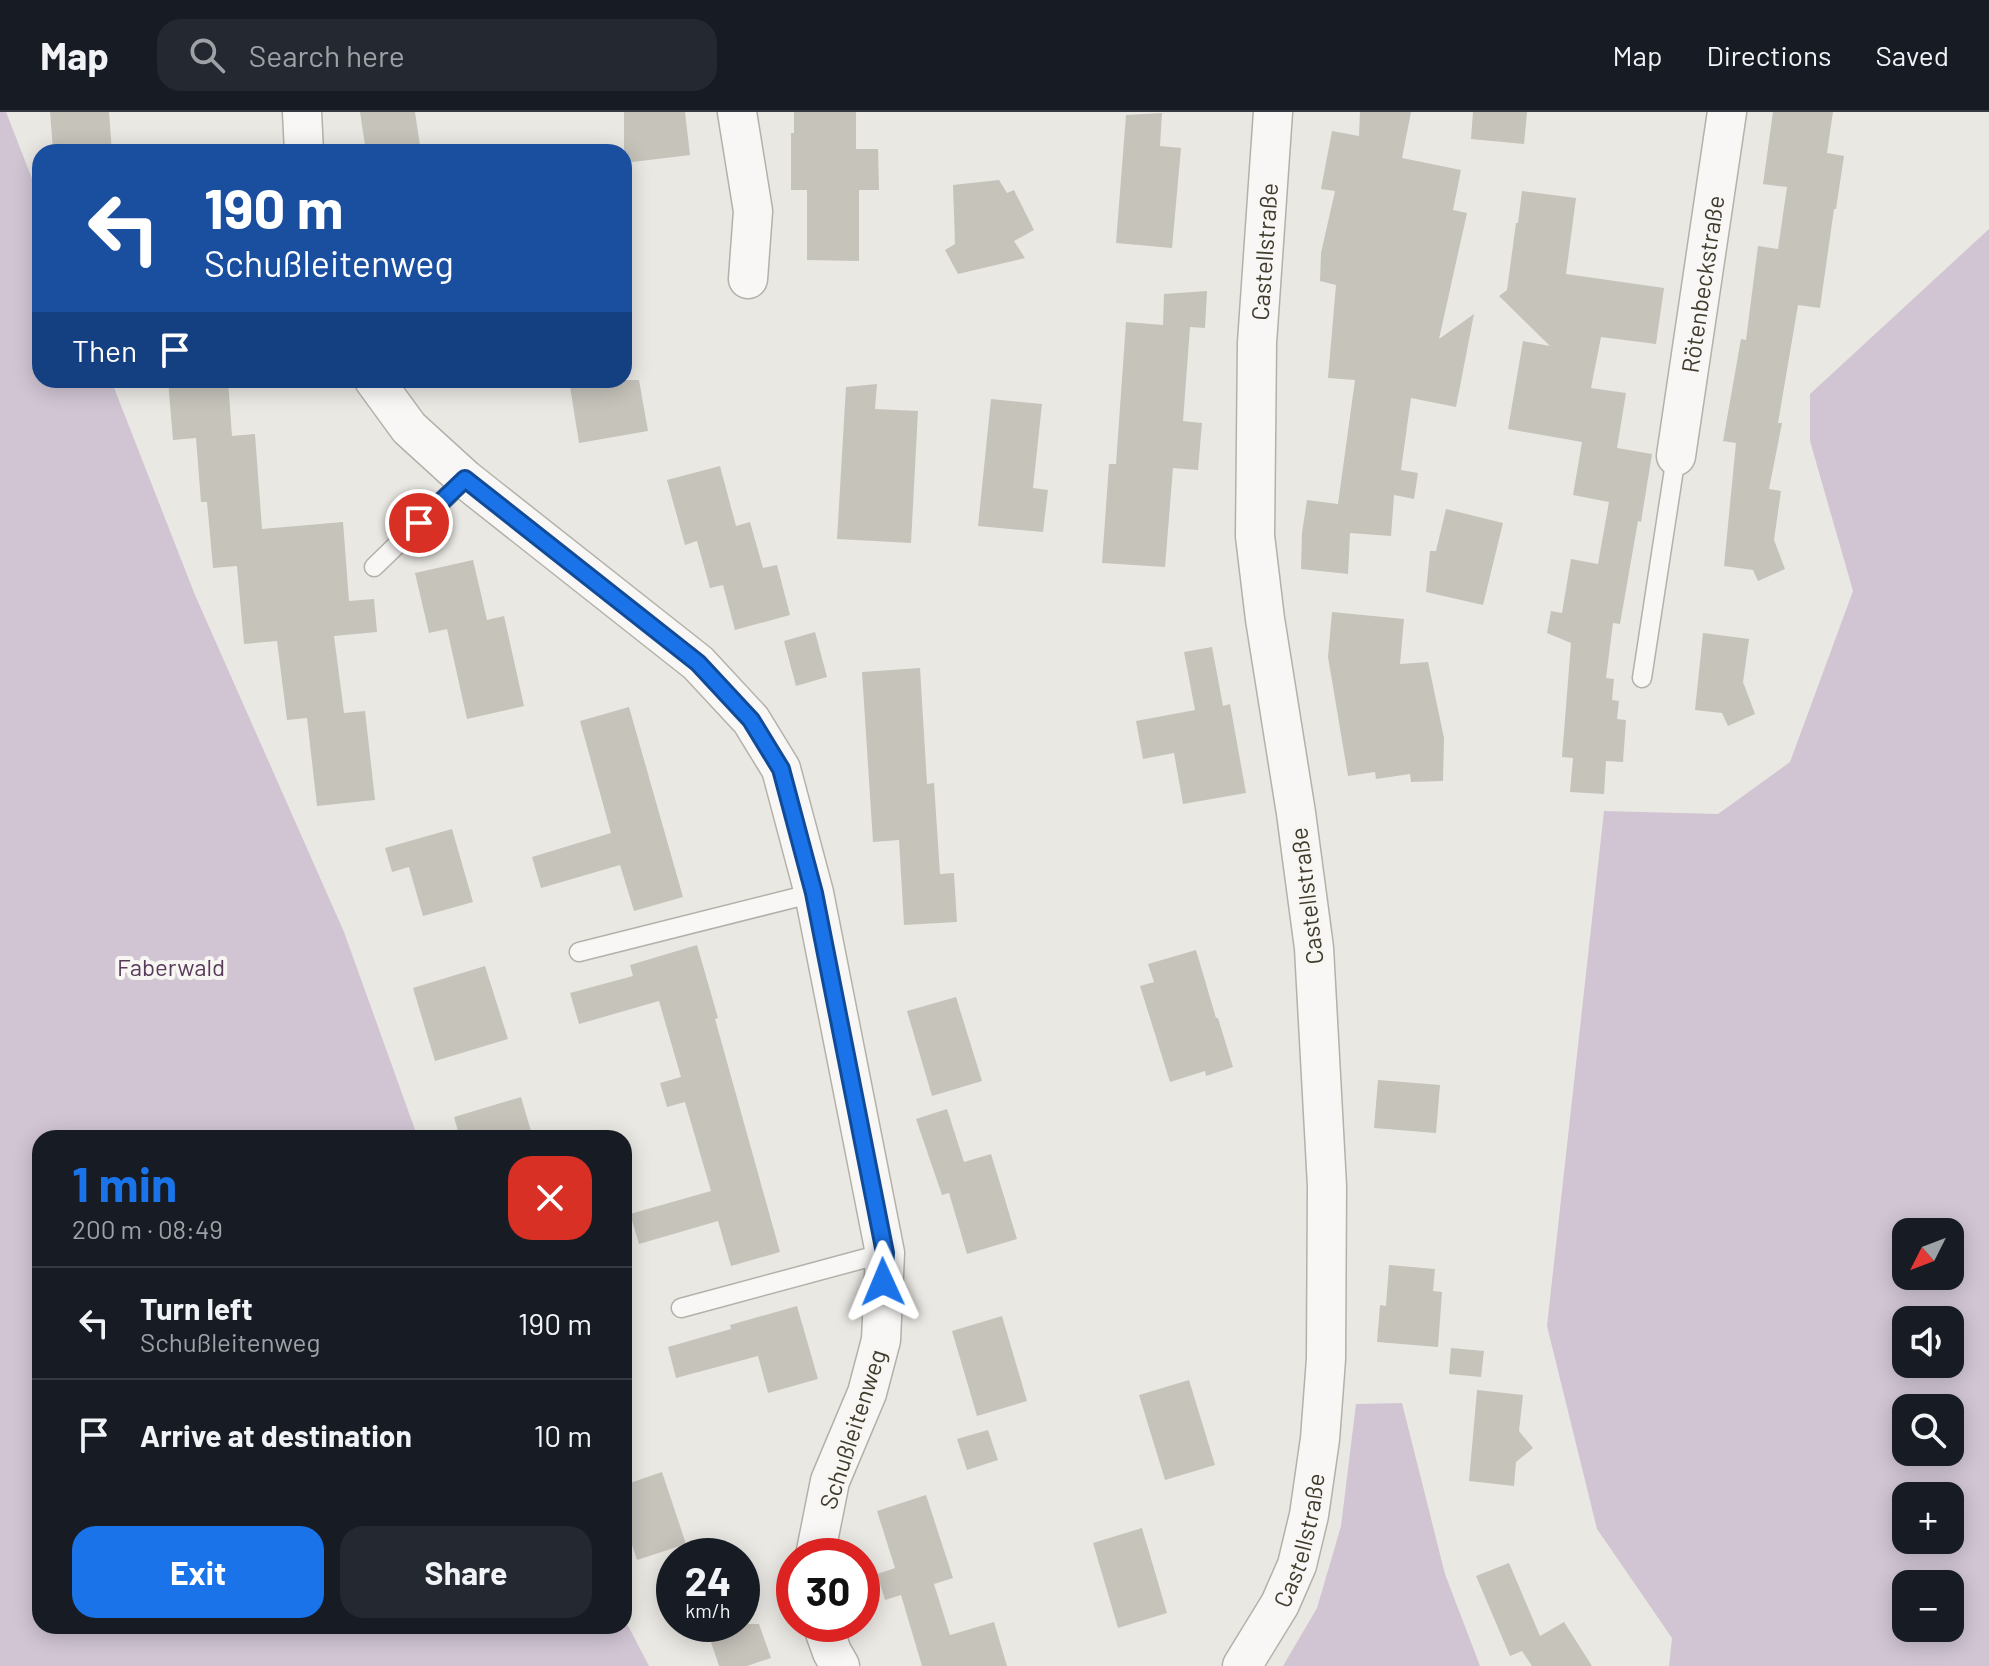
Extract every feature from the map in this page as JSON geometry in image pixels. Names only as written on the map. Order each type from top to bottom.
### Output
[{"type":"street","points":[[302,112],[304,144]]},
{"type":"street","points":[[737,112],[753,211],[748,279]]},
{"type":"street","name":"Castellstraße","points":[[1242,1666],[1280,1604],[1297,1565],[1309,1515],[1320,1439],[1326,1359],[1327,1186],[1314,948],[1255,536],[1257,343],[1273,112]]},
{"type":"street","name":"Rötenbeckstraße","points":[[1676,456],[1727,112]]},
{"type":"street","name":"Schußleitenweg","points":[[380,388],[409,428],[465,479],[698,663],[751,720],[781,769],[814,893],[885,1253],[881,1340],[867,1393],[830,1481],[819,1538]]},
{"type":"street","points":[[828,1642],[840,1666]]},
{"type":"lane","points":[[1642,678],[1676,456]]},
{"type":"lane","points":[[374,567],[465,479]]},
{"type":"lane","points":[[579,952],[814,893]]},
{"type":"lane","points":[[681,1308],[885,1253]]},
{"type":"green space","name":"Faberwald","points":[[0,112],[6,112],[32,179],[32,388],[114,388],[195,595],[344,932],[415,1130],[32,1130],[32,1634],[632,1633],[649,1666],[0,1666]]},
{"type":"green space","points":[[1989,229],[1989,1666],[1669,1666],[1672,1638],[1597,1529],[1547,1326],[1604,811],[1718,814],[1790,762],[1853,591],[1810,441],[1810,394]]},
{"type":"green space","points":[[1402,1403],[1445,1574],[1480,1666],[1283,1666],[1317,1608],[1341,1526],[1356,1404]]},
{"type":"building","points":[[50,112],[109,112],[111,144],[53,144]]},
{"type":"building","points":[[360,112],[415,112],[420,144],[365,144]]},
{"type":"building","points":[[624,112],[685,112],[690,155],[632,162],[632,144],[624,144]]},
{"type":"building","points":[[794,112],[856,112],[856,149],[878,149],[879,190],[859,190],[859,261],[807,260],[807,190],[791,190]]},
{"type":"building","points":[[1360,112],[1411,112],[1402,158],[1461,170],[1453,210],[1467,213],[1439,339],[1474,314],[1456,407],[1411,398],[1401,470],[1418,473],[1414,499],[1394,495],[1391,536],[1350,533],[1348,574],[1301,569],[1307,500],[1338,504],[1355,380],[1328,378],[1336,285],[1320,281],[1321,253],[1335,191],[1321,189],[1332,131],[1359,136]]},
{"type":"building","points":[[1473,112],[1527,112],[1524,144],[1471,139]]},
{"type":"building","points":[[1773,112],[1833,112],[1827,153],[1844,156],[1820,308],[1798,305],[1778,423],[1782,423],[1769,489],[1781,491],[1774,540],[1785,569],[1758,581],[1753,570],[1724,566],[1736,443],[1723,441],[1741,339],[1746,340],[1758,246],[1778,249],[1787,187],[1763,184]]},
{"type":"building","points":[[1162,113],[1160,146],[1181,148],[1172,248],[1116,243],[1126,115]]},
{"type":"building","points":[[999,180],[1007,193],[1014,190],[1034,230],[1014,241],[1025,258],[958,274],[945,250],[955,244],[953,185]]},
{"type":"building","points":[[1522,191],[1576,198],[1566,274],[1664,288],[1656,344],[1601,337],[1591,388],[1626,393],[1617,448],[1652,454],[1620,624],[1613,623],[1606,678],[1614,679],[1612,700],[1619,701],[1617,719],[1626,720],[1623,762],[1606,761],[1604,794],[1570,792],[1573,758],[1562,757],[1571,643],[1547,633],[1551,611],[1562,613],[1571,559],[1598,564],[1609,502],[1573,495],[1582,442],[1508,429],[1523,341],[1550,346],[1499,296],[1507,290]]},
{"type":"building","points":[[1207,291],[1205,328],[1190,327],[1183,421],[1202,423],[1198,470],[1173,468],[1165,567],[1102,563],[1109,464],[1116,464],[1126,322],[1163,325],[1164,294]]},
{"type":"building","points":[[632,380],[639,380],[648,431],[579,443],[570,388],[632,388]]},
{"type":"building","points":[[877,384],[875,409],[918,411],[911,543],[837,539],[846,387]]},
{"type":"building","points":[[169,388],[229,388],[232,436],[255,434],[262,529],[343,522],[349,601],[374,599],[377,632],[334,636],[344,713],[365,711],[375,800],[317,806],[307,718],[287,720],[277,641],[244,644],[237,566],[213,568],[207,502],[201,502],[196,438],[173,440]]},
{"type":"building","points":[[991,399],[1042,404],[1033,488],[1048,490],[1043,532],[978,526]]},
{"type":"building","points":[[720,466],[736,526],[750,522],[763,568],[777,565],[790,615],[735,630],[723,585],[710,588],[697,541],[685,545],[667,480]]},
{"type":"building","points":[[1446,509],[1503,523],[1483,605],[1426,592],[1430,551],[1436,551]]},
{"type":"building","points":[[473,560],[487,620],[504,616],[524,706],[467,719],[447,629],[429,633],[415,573]]},
{"type":"building","points":[[1332,612],[1404,619],[1400,664],[1428,662],[1444,738],[1443,781],[1411,782],[1410,774],[1376,779],[1375,772],[1348,776],[1328,657]]},
{"type":"building","points":[[815,632],[827,677],[796,686],[784,641]]},
{"type":"building","points":[[1703,633],[1749,639],[1743,682],[1755,714],[1728,726],[1722,713],[1695,710]]},
{"type":"building","points":[[1212,647],[1223,706],[1230,704],[1246,793],[1183,804],[1174,753],[1143,759],[1136,721],[1195,710],[1184,652]]},
{"type":"building","points":[[920,668],[927,784],[934,783],[940,874],[954,873],[957,922],[904,925],[899,840],[873,842],[862,672]]},
{"type":"building","points":[[629,707],[683,897],[634,911],[620,865],[541,888],[532,857],[611,833],[580,721]]},
{"type":"building","points":[[452,829],[473,902],[423,916],[409,867],[392,872],[385,848]]},
{"type":"building","points":[[697,945],[780,1252],[731,1266],[718,1221],[639,1244],[632,1213],[711,1191],[685,1102],[667,1107],[660,1083],[681,1077],[659,1001],[579,1024],[570,993],[633,976],[630,965]]},
{"type":"building","points":[[1196,950],[1233,1067],[1206,1076],[1205,1071],[1170,1082],[1140,986],[1154,982],[1148,964]]},
{"type":"building","points":[[485,966],[508,1039],[435,1061],[413,988]]},
{"type":"building","points":[[956,997],[982,1081],[932,1096],[907,1011]]},
{"type":"building","points":[[1378,1080],[1440,1085],[1436,1133],[1374,1128]]},
{"type":"building","points":[[521,1097],[531,1130],[458,1130],[454,1117]]},
{"type":"building","points":[[947,1109],[964,1162],[991,1154],[1017,1239],[967,1254],[949,1193],[942,1195],[916,1119]]},
{"type":"building","points":[[1389,1265],[1435,1269],[1433,1291],[1442,1292],[1438,1347],[1377,1342],[1380,1305],[1386,1306]]},
{"type":"building","points":[[797,1306],[818,1379],[768,1393],[758,1356],[676,1378],[668,1347]]},
{"type":"building","points":[[1002,1316],[1027,1401],[977,1416],[952,1331]]},
{"type":"building","points":[[1451,1348],[1484,1351],[1481,1377],[1449,1374]]},
{"type":"building","points":[[1189,1380],[1215,1465],[1165,1480],[1139,1395]]},
{"type":"building","points":[[1477,1390],[1523,1395],[1519,1431],[1533,1448],[1516,1462],[1514,1486],[1469,1481]]},
{"type":"building","points":[[988,1430],[998,1460],[967,1470],[957,1439]]},
{"type":"building","points":[[662,1472],[684,1538],[656,1538],[656,1554],[637,1560],[632,1545],[632,1482]]},
{"type":"building","points":[[926,1495],[953,1578],[934,1584],[950,1635],[994,1622],[1007,1666],[922,1666],[901,1595],[885,1600],[880,1584],[880,1573],[895,1568],[877,1511]]},
{"type":"building","points":[[1142,1528],[1167,1613],[1118,1628],[1093,1543]]},
{"type":"building","points":[[1509,1563],[1540,1636],[1564,1622],[1592,1666],[1532,1666],[1522,1651],[1510,1656],[1476,1576]]},
{"type":"building","points":[[760,1627],[771,1658],[747,1666],[719,1666],[711,1642],[760,1642]]},
{"type":"route","points":[[419,523],[465,479],[698,663],[751,720],[781,769],[814,893],[885,1253],[883,1282]]}]
